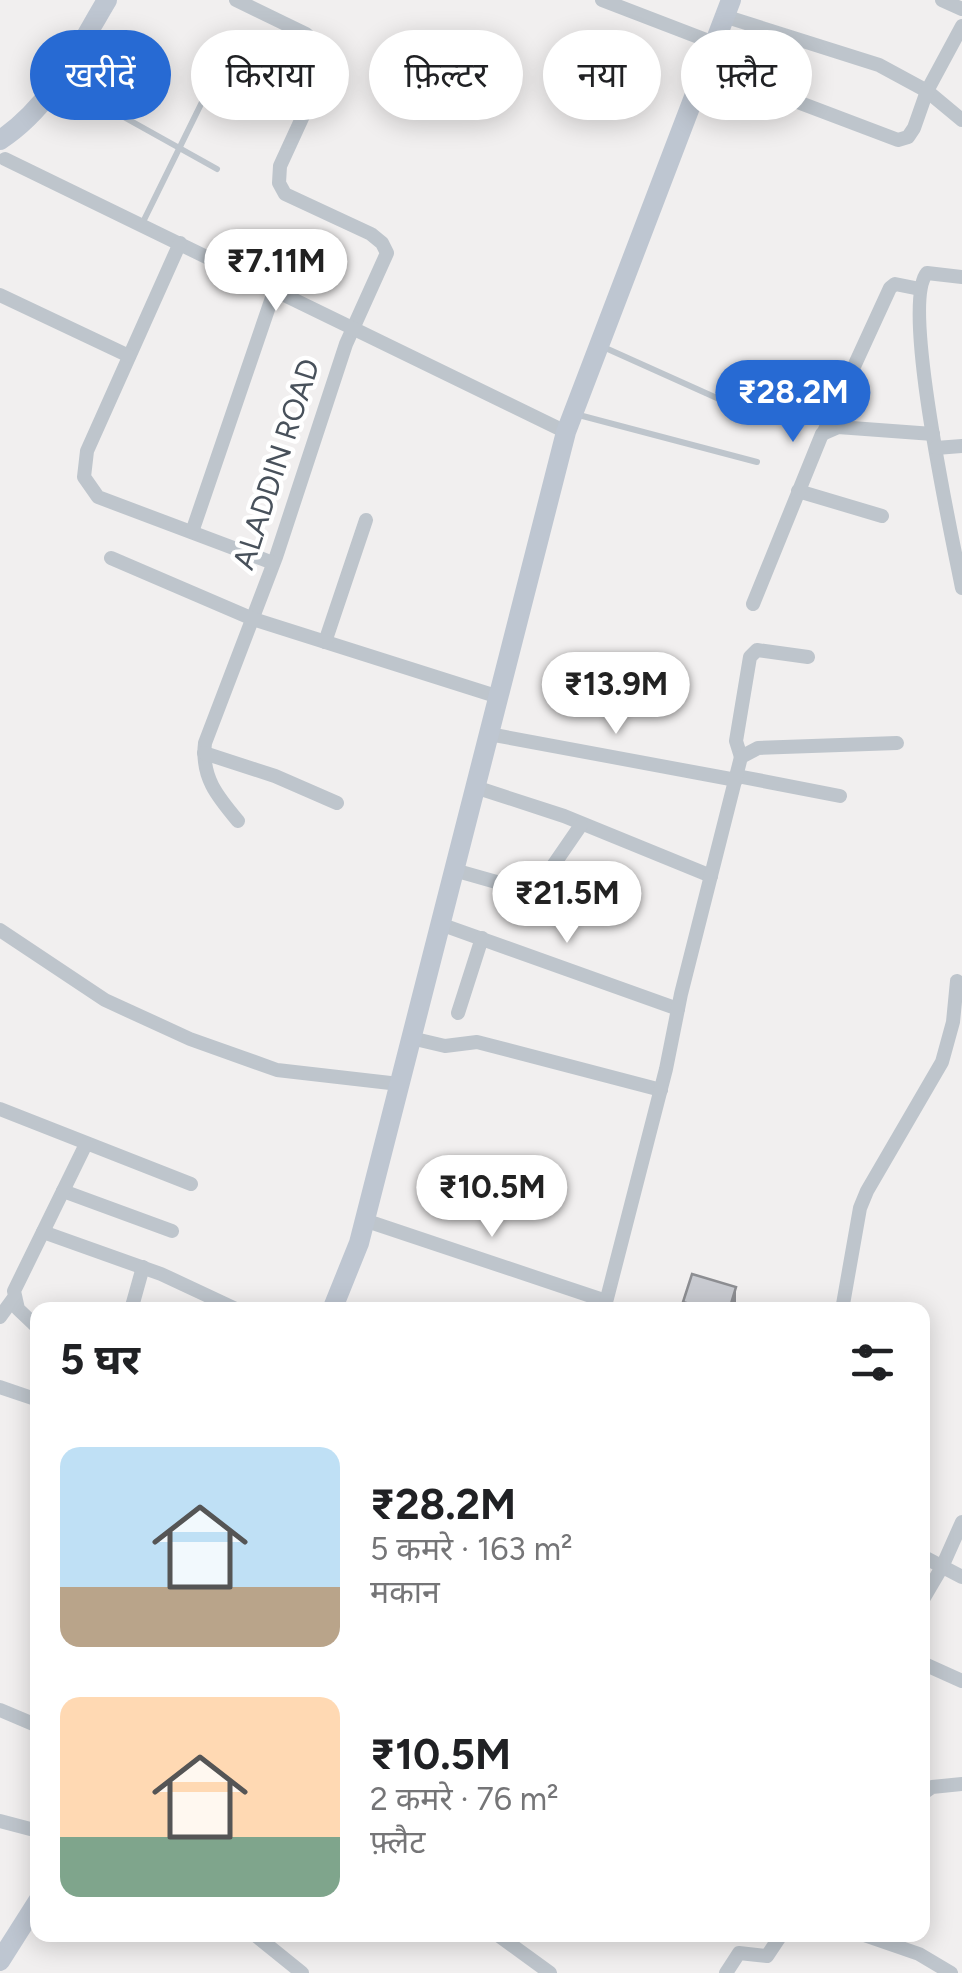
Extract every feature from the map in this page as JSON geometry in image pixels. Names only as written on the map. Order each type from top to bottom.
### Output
[{"type":"street","points":[[89,30],[107,0]]},
{"type":"street","name":"ALADDIN ROAD","points":[[204,753],[353,327],[387,253],[371,234],[286,194],[279,182],[280,166],[325,68],[327,52],[306,34],[236,0]]},
{"type":"street","points":[[602,0],[681,30]]},
{"type":"street","points":[[942,0],[962,10]]},
{"type":"street","points":[[728,8],[880,65],[927,91],[962,120]]},
{"type":"street","points":[[812,107],[898,140],[908,137],[927,91],[962,26]]},
{"type":"street","points":[[30,116],[4,151],[141,225],[275,290],[570,423]]},
{"type":"street","points":[[335,1302],[364,1220],[570,423],[685,120]]},
{"type":"street","points":[[180,244],[86,451],[84,478],[98,497],[273,563]]},
{"type":"street","points":[[962,277],[927,274],[920,289],[924,378],[934,442],[953,502],[962,588]]},
{"type":"street","points":[[753,604],[822,434],[890,288],[896,284],[920,289]]},
{"type":"street","points":[[192,532],[275,290]]},
{"type":"street","points":[[0,295],[130,356]]},
{"type":"street","points":[[822,434],[838,427],[962,446]]},
{"type":"street","points":[[798,492],[882,516]]},
{"type":"street","points":[[324,642],[366,520]]},
{"type":"street","points":[[111,558],[253,619],[499,696]]},
{"type":"street","points":[[606,1302],[741,757],[736,741],[750,656],[757,650],[808,658]]},
{"type":"street","points":[[489,734],[840,796]]},
{"type":"street","points":[[741,757],[758,748],[897,743]]},
{"type":"street","points":[[238,821],[210,788],[204,753],[275,776],[337,803]]},
{"type":"street","points":[[476,787],[548,810],[711,876]]},
{"type":"street","points":[[454,870],[521,889],[536,889],[544,883],[562,849],[582,824]]},
{"type":"street","points":[[440,924],[678,1009]]},
{"type":"street","points":[[0,930],[105,1000],[173,1033],[276,1070],[399,1084]]},
{"type":"street","points":[[458,1012],[482,938]]},
{"type":"street","points":[[843,1302],[860,1208],[942,1062],[953,1022],[957,981]]},
{"type":"street","points":[[411,1038],[445,1046],[476,1042],[661,1090]]},
{"type":"street","points":[[0,1109],[191,1184]]},
{"type":"street","points":[[0,1316],[13,1298],[86,1144]]},
{"type":"street","points":[[63,1191],[172,1231]]},
{"type":"street","points":[[364,1220],[594,1302]]},
{"type":"street","points":[[43,1232],[143,1267],[220,1302]]},
{"type":"street","points":[[134,1302],[143,1267]]},
{"type":"street","points":[[13,1298],[18,1310],[30,1321]]},
{"type":"street","points":[[0,1387],[30,1394]]},
{"type":"street","points":[[930,1587],[962,1522]]},
{"type":"street","points":[[930,1560],[962,1577]]},
{"type":"street","points":[[930,1667],[962,1681]]},
{"type":"street","points":[[0,1710],[30,1723]]},
{"type":"street","points":[[930,1788],[962,1784]]},
{"type":"street","points":[[0,1821],[30,1830]]},
{"type":"street","points":[[0,1961],[30,1914]]},
{"type":"street","points":[[264,1942],[302,1973]]},
{"type":"street","points":[[508,1942],[550,1973]]},
{"type":"street","points":[[726,1973],[735,1956],[743,1951],[767,1956],[776,1942]]},
{"type":"street","points":[[884,1942],[919,1954],[951,1973]]},
{"type":"lane","points":[[127,120],[218,169]]},
{"type":"lane","points":[[141,225],[193,120]]},
{"type":"lane","points":[[600,346],[748,412]]},
{"type":"lane","points":[[570,423],[757,462]]},
{"type":"building","points":[[692,1274],[736,1287],[731,1302],[683,1302]]}]
